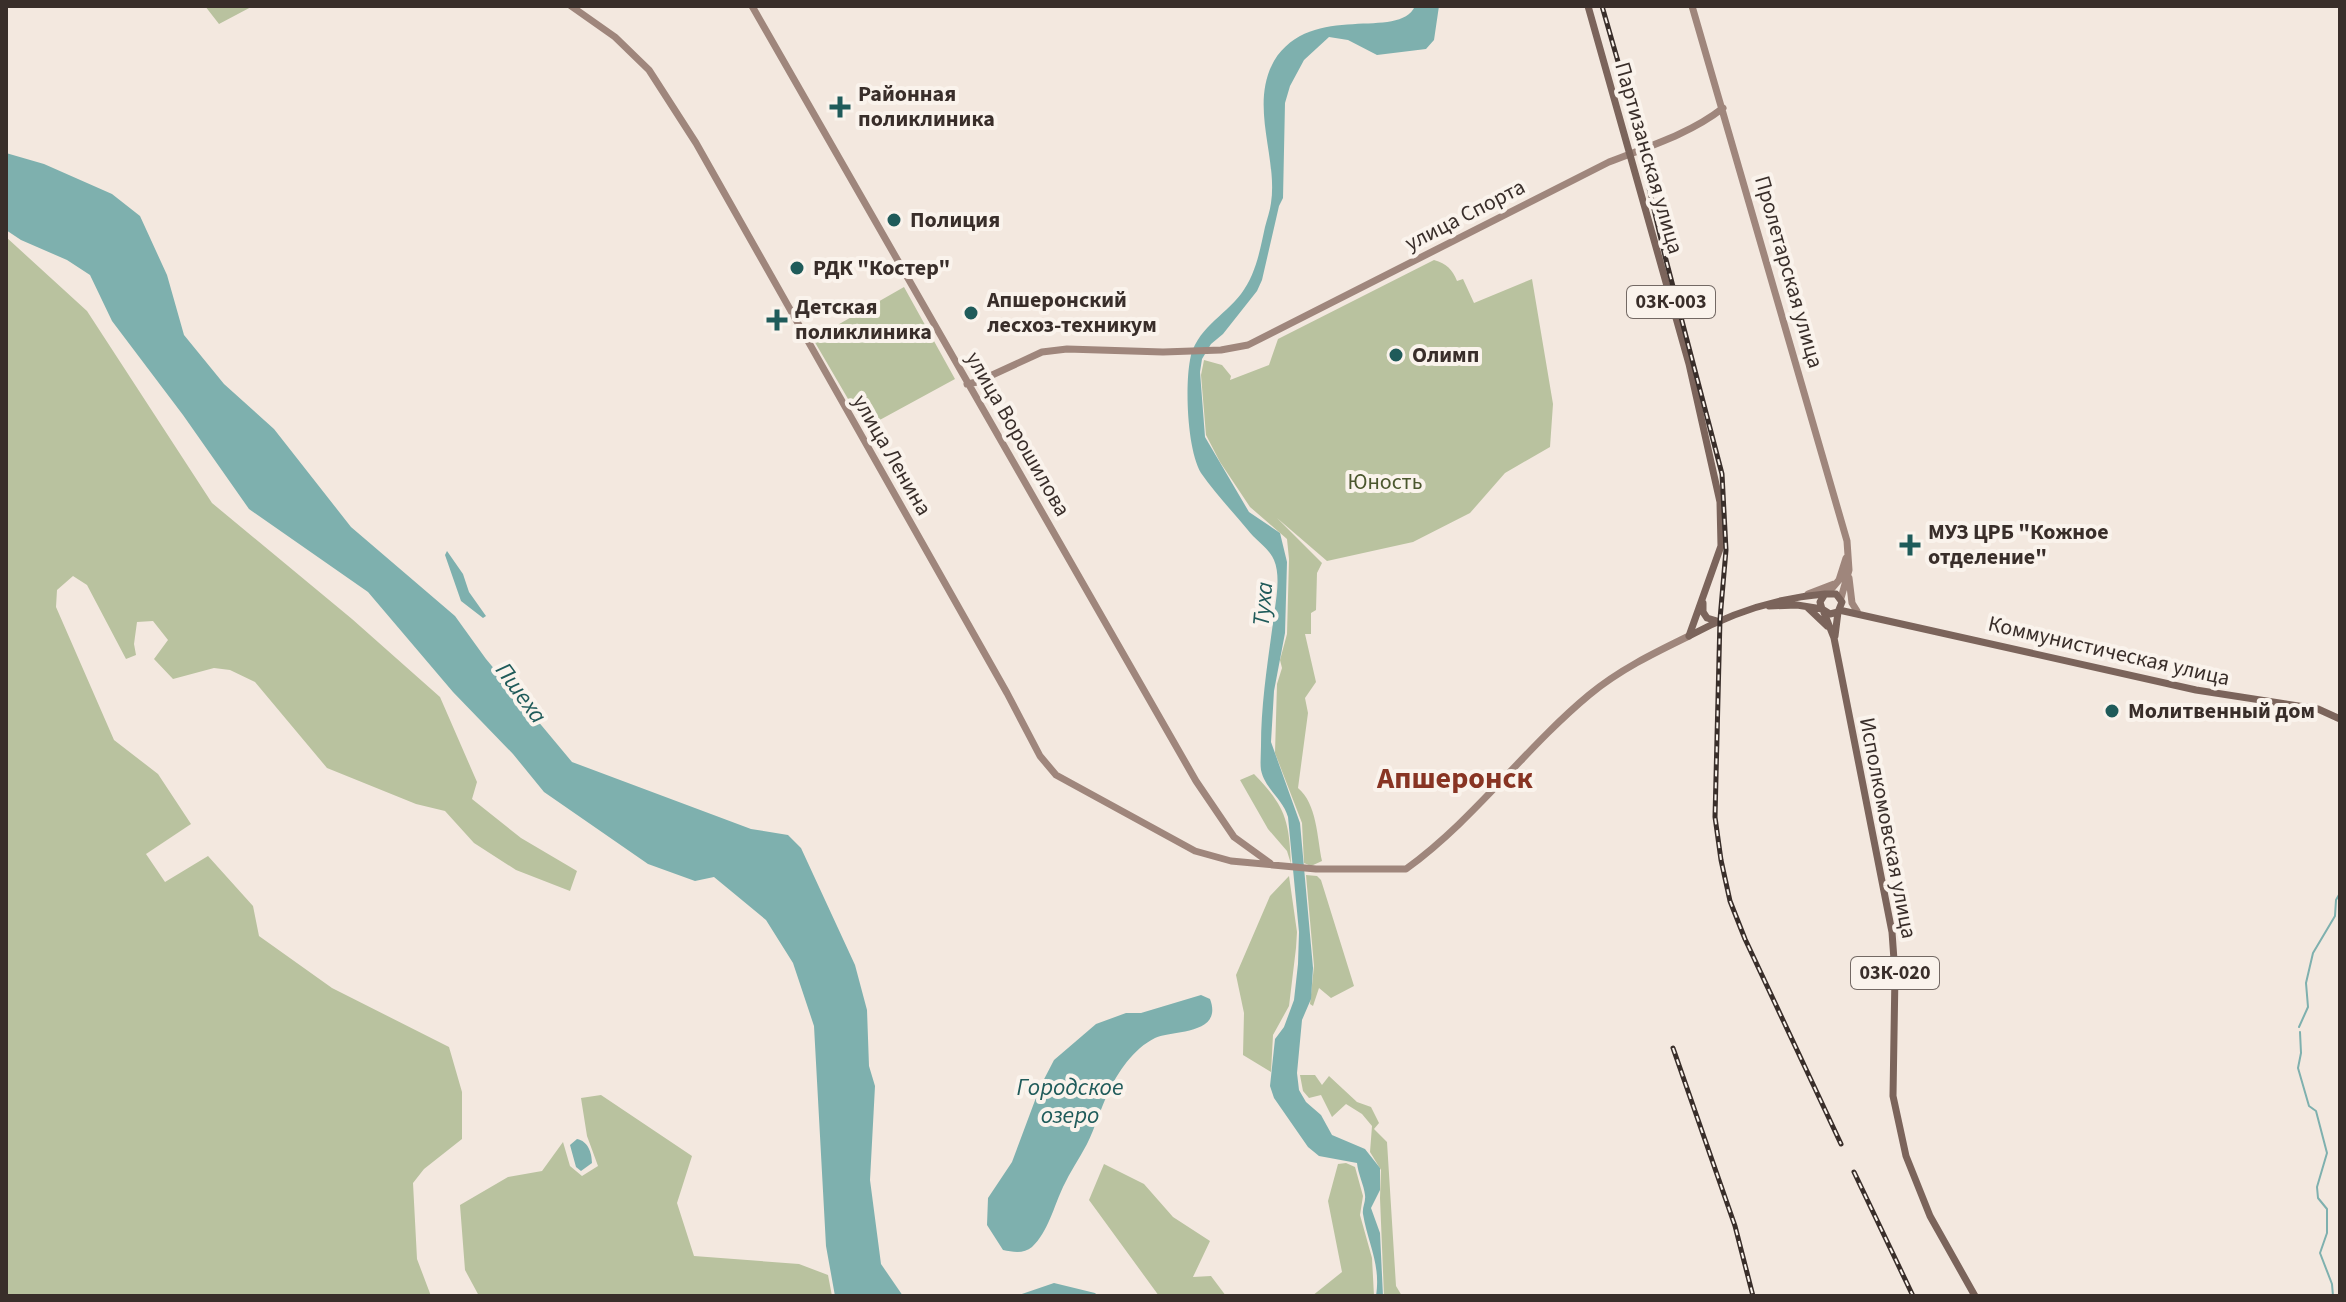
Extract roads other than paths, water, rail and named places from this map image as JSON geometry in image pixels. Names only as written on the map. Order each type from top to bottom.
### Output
[{"type":"main road","name":"улица Ленина","points":[[571,6],[634,54],[658,83],[696,143],[1040,756],[1056,775],[1195,851],[1231,861],[1316,869],[1406,869],[1502,783],[1587,697],[1633,664],[1689,636]]},
{"type":"main road","name":"улица Ворошилова","points":[[752,6],[1196,781],[1225,826],[1241,843],[1272,864]]},
{"type":"main road","name":"Партизанская улица","points":[[1588,6],[1689,364],[1720,502],[1721,546],[1689,636]]},
{"type":"main road","name":"Пролетарская улица","points":[[1692,6],[1847,548],[1849,570],[1841,599]]},
{"type":"main road","name":"улица Спорта","points":[[967,384],[1042,352],[1067,349],[1221,350],[1248,345],[1630,154],[1712,117],[1723,108]]},
{"type":"main road","name":"Пролетарская улица","points":[[1827,594],[1839,580],[1846,563],[1847,548]]},
{"type":"main road","points":[[1834,638],[1842,620],[1857,612],[1850,594],[1849,570]]},
{"type":"main road","points":[[1804,596],[1839,580]]},
{"type":"main road","points":[[1823,610],[1820,602],[1827,594]]},
{"type":"main road","points":[[1689,636],[1747,609],[1804,596],[1836,594],[1841,599],[1838,611],[1830,614],[1807,606],[1775,605],[1747,609]]},
{"type":"main road","name":"Коммунистическая улица","points":[[1841,599],[1857,612]]},
{"type":"main road","points":[[1703,601],[1703,612],[1707,618],[1717,621]]},
{"type":"main road","points":[[1807,606],[1826,623],[1834,638]]},
{"type":"main road","name":"Исполкомовская улица","points":[[1823,610],[1834,638],[1892,932],[1895,974],[1893,1096],[1906,1156],[1930,1216],[1975,1296]]},
{"type":"main road","name":"Коммунистическая улица","points":[[1838,611],[1857,612],[2196,690],[2318,709],[2340,719]]},
{"type":"main road","name":"Исполкомовская улица","points":[[1834,638],[1838,611]]},
{"type":"main road","points":[[1231,861],[1242,854],[1241,843]]},
{"type":"water","points":[[1415,6],[1439,6],[1434,40],[1426,49],[1377,55],[1348,40],[1329,37],[1304,60],[1285,103],[1283,198],[1262,280],[1223,334],[1211,344],[1202,359],[1200,372],[1205,437],[1249,512],[1280,533],[1287,562],[1285,633],[1274,691],[1271,742],[1300,823],[1313,968],[1311,999],[1302,1020],[1297,1073],[1299,1090],[1306,1102],[1321,1115],[1332,1135],[1365,1149],[1380,1168],[1380,1190],[1371,1208],[1380,1233],[1383,1296],[1376,1296],[1375,1264],[1363,1214],[1365,1195],[1357,1163],[1319,1156],[1308,1147],[1274,1098],[1270,1086],[1275,1039],[1284,1027],[1294,1000],[1299,932],[1288,817],[1266,783],[1261,767],[1262,712],[1277,597],[1277,571],[1269,552],[1201,473],[1190,434],[1188,386],[1193,349],[1211,324],[1241,294],[1259,253],[1271,203],[1264,96],[1274,61],[1290,43],[1310,32],[1331,26],[1392,21],[1406,16]]},
{"type":"water","points":[[6,153],[44,164],[112,194],[140,216],[167,275],[184,335],[224,384],[274,429],[351,527],[455,616],[486,659],[572,762],[751,829],[788,835],[801,848],[855,965],[867,1010],[869,1066],[875,1086],[870,1180],[881,1264],[903,1296],[835,1296],[826,1246],[814,1026],[793,963],[766,920],[714,877],[695,881],[648,864],[544,792],[368,592],[249,509],[112,321],[90,275],[6,230]]},
{"type":"water","points":[[447,551],[486,616],[483,618],[461,601],[445,555]]},
{"type":"water","name":"Городское озеро","points":[[1201,995],[1210,999],[1212,1011],[1209,1020],[1193,1029],[1155,1038],[1133,1055],[1112,1085],[1090,1138],[1042,1234],[1026,1251],[1003,1250],[987,1225],[988,1198],[1012,1162],[1040,1087],[1054,1060],[1096,1024],[1126,1013],[1141,1013]]},
{"type":"water","points":[[577,1139],[587,1145],[592,1159],[592,1163],[581,1171],[576,1167],[570,1145]]},
{"type":"water","points":[[1054,1283],[1095,1293],[1098,1296],[1016,1296]]},
{"type":"waterway","points":[[2299,1027],[2308,1007],[2306,983],[2313,953],[2335,916],[2336,900],[2340,893]]},
{"type":"waterway","points":[[2300,1032],[2298,1068],[2309,1106],[2316,1111],[2327,1153],[2317,1187],[2318,1198],[2327,1209],[2327,1233],[2320,1253],[2332,1284],[2333,1296]]},
{"type":"railway","points":[[1602,6],[1625,86],[1665,256],[1722,474],[1726,550],[1720,619],[1715,817],[1721,860],[1730,901],[1745,939],[1841,1144]]},
{"type":"railway","points":[[1673,1048],[1735,1226],[1753,1296]]},
{"type":"railway","points":[[1854,1172],[1913,1296]]},
{"type":"place","name":"Районная поликлиника","points":[[840,107]]},
{"type":"place","name":"Полиция","points":[[894,220]]},
{"type":"place","name":"РДК \"Костер\"","points":[[797,268]]},
{"type":"place","name":"Апшеронский лесхоз-техникум","points":[[971,313]]},
{"type":"place","name":"Детская поликлиника","points":[[777,320]]},
{"type":"place","name":"Олимп","points":[[1396,355]]},
{"type":"place","name":"МУЗ ЦРБ \"Кожное отделение\"","points":[[1910,545]]},
{"type":"place","name":"Молитвенный дом","points":[[2112,711]]},
{"type":"district","name":"Апшеронск","points":[[1455,778]]},
{"type":"park label","name":"Юность","points":[[1385,482]]},
{"type":"water label","name":"Туха","points":[[1263,604]]},
{"type":"water label","name":"Пшеха","points":[[521,693]]}]
